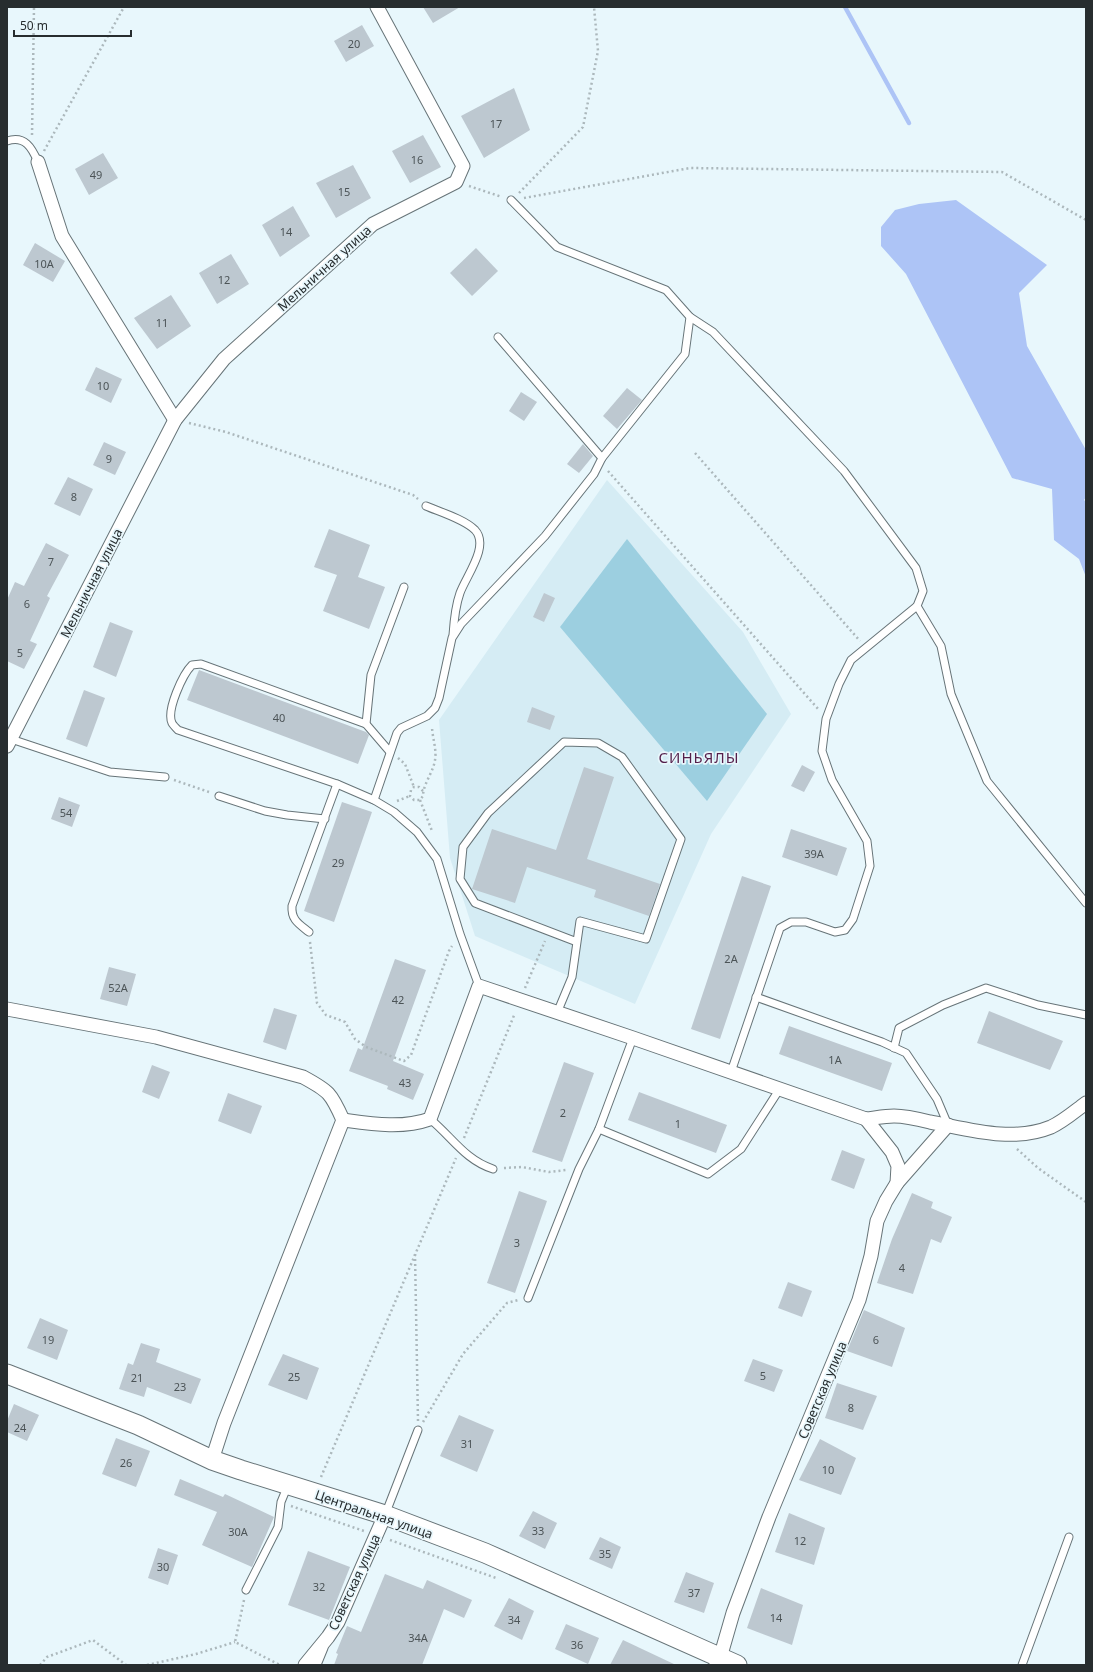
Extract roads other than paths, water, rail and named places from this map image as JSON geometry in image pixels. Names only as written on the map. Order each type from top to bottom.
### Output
[{"type":"street","name":"Мельничная улица","points":[[9,742],[175,420],[224,359],[373,224],[456,182],[463,166],[377,7]]},
{"type":"street","points":[[38,162],[62,236],[175,420]]},
{"type":"street","points":[[343,1120],[381,1125],[419,1123],[430,1119],[479,986],[866,1119],[894,1116],[909,1117],[967,1130],[1000,1134],[1040,1130],[1052,1126],[1086,1103]]},
{"type":"street","points":[[7,1009],[156,1037],[303,1077],[323,1087],[333,1098],[343,1120],[224,1423],[212,1460]]},
{"type":"street","name":"Советская улица","points":[[717,1661],[769,1517],[859,1300],[871,1256],[877,1221],[896,1183],[898,1166],[892,1152],[866,1119]]},
{"type":"street","points":[[896,1183],[948,1125]]},
{"type":"street","name":"Центральная улица","points":[[7,1374],[138,1425],[212,1460],[385,1515],[485,1553],[717,1661],[737,1665]]},
{"type":"street","name":"Советская улица","points":[[305,1665],[338,1622],[385,1515]]},
{"type":"lane","points":[[7,142],[12,140],[23,141],[32,148],[38,162]]},
{"type":"lane","points":[[512,200],[557,247],[666,290],[690,317],[713,332],[844,471],[916,568],[922,591],[917,606],[851,660],[839,684],[826,719],[822,751],[832,780],[867,841],[870,866],[853,919],[845,930],[836,932],[806,922],[791,922],[780,928],[731,1072]]},
{"type":"lane","points":[[452,638],[461,624],[545,536],[594,474],[601,461],[685,354],[690,317]]},
{"type":"lane","points":[[498,337],[601,461]]},
{"type":"lane","points":[[374,800],[397,734],[401,728],[428,716],[435,708],[439,698],[452,638],[457,605],[461,591],[478,554],[480,542],[476,531],[465,523],[426,506]]},
{"type":"lane","points":[[366,724],[371,676],[404,587]]},
{"type":"lane","points":[[917,606],[941,646],[951,694],[987,781],[1086,903]]},
{"type":"lane","points":[[390,752],[366,724],[201,664],[192,665],[186,671],[170,710],[172,723],[178,730],[338,784],[374,800],[394,812],[417,832],[437,859],[460,934],[479,986]]},
{"type":"lane","points":[[9,742],[110,772],[165,777]]},
{"type":"lane","points":[[557,1013],[572,977],[577,942],[580,921],[646,939],[681,839],[622,756],[598,743],[564,742],[488,813],[463,847],[460,879],[475,903],[577,942]]},
{"type":"lane","points":[[309,932],[296,922],[292,914],[292,906],[338,784]]},
{"type":"lane","points":[[219,796],[265,811],[325,819]]},
{"type":"lane","points":[[894,1048],[899,1028],[943,1005],[986,988],[1038,1005],[1086,1015]]},
{"type":"lane","points":[[756,997],[906,1053],[937,1100],[948,1125]]},
{"type":"lane","points":[[528,1298],[579,1169],[598,1129],[633,1038]]},
{"type":"lane","points":[[598,1129],[708,1174],[741,1149],[779,1090]]},
{"type":"lane","points":[[430,1119],[443,1130],[471,1159],[482,1165],[493,1168]]},
{"type":"lane","points":[[385,1515],[418,1430]]},
{"type":"lane","points":[[246,1590],[278,1527],[281,1502],[288,1485]]},
{"type":"lane","points":[[1022,1665],[1069,1538]]},
{"type":"lane","points":[[317,1665],[328,1637]]},
{"type":"waterway","points":[[845,7],[909,123]]},
{"type":"district","name":"СИНЬЯЛЫ","points":[[699,757]]}]
